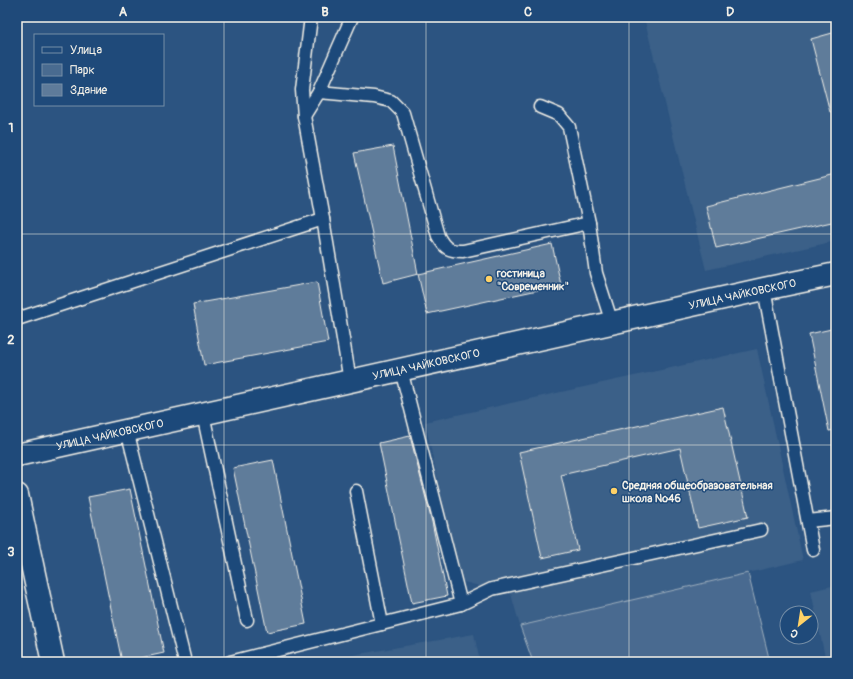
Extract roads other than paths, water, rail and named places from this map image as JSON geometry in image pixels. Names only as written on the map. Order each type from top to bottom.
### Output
[{"type":"street","name":"УЛИЦА ЧАЙКОВСКОГО","points":[[17,455],[836,274]]},
{"type":"street","points":[[17,495],[53,662]]},
{"type":"lane","points":[[311,17],[302,90],[304,116],[350,381]]},
{"type":"lane","points":[[304,116],[319,92],[352,17]]},
{"type":"lane","points":[[319,92],[374,97],[391,101],[403,113],[438,236],[443,246],[452,251],[463,251],[589,222]]},
{"type":"lane","points":[[540,107],[559,115],[569,127],[589,222],[596,273],[612,323]]},
{"type":"lane","points":[[17,319],[323,219]]},
{"type":"lane","points":[[764,289],[813,550]]},
{"type":"lane","points":[[401,370],[461,604]]},
{"type":"lane","points":[[203,414],[247,620]]},
{"type":"lane","points":[[127,430],[185,662]]},
{"type":"lane","points":[[356,491],[382,624]]},
{"type":"lane","points":[[808,521],[836,518]]},
{"type":"lane","points":[[230,662],[461,604],[492,589],[761,530]]},
{"type":"place","name":"гостиница \"Современник\"","points":[[489,279]]},
{"type":"place","name":"Средняя общеобразовательная школа №46","points":[[614,491]]}]
